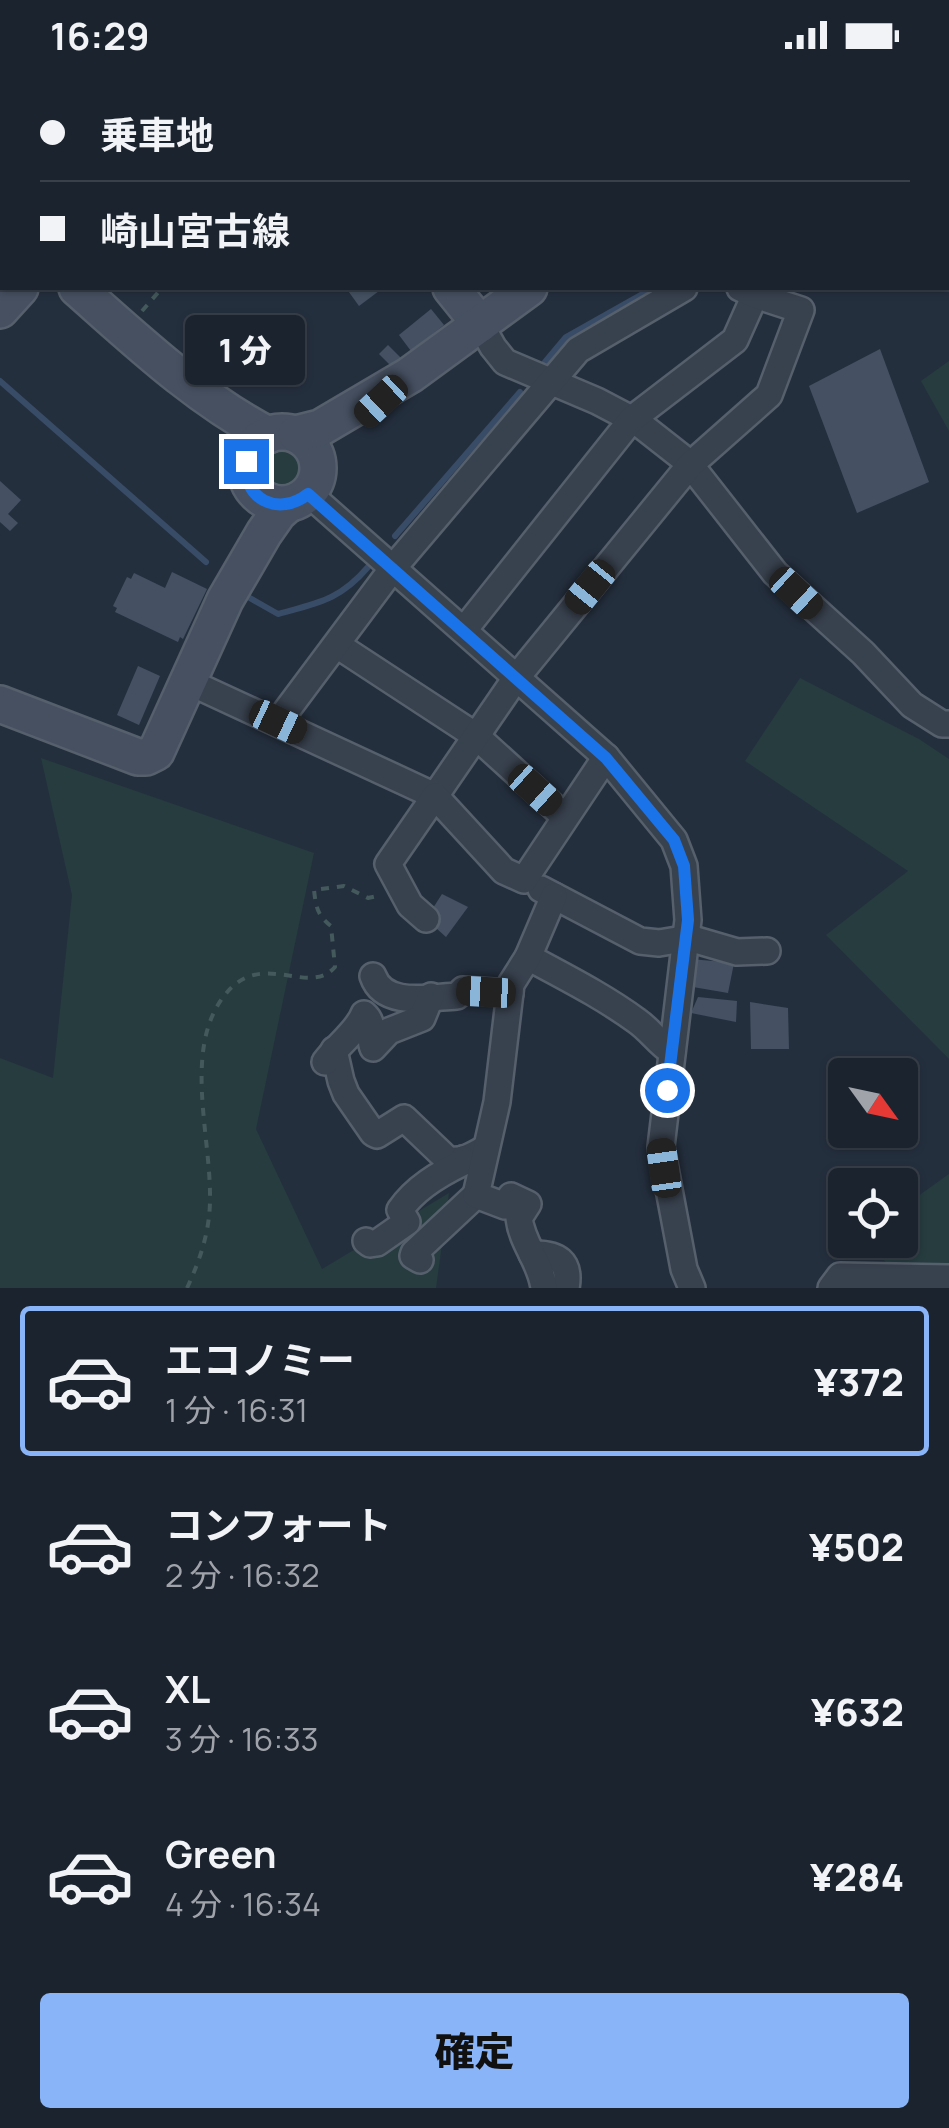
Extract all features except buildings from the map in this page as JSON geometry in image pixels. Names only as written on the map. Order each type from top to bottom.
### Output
[{"type":"street","points":[[0,310],[18,290]]},
{"type":"street","points":[[79,290],[178,377],[241,450],[282,469],[606,758],[674,840],[684,866],[688,920],[661,1147],[684,1270],[692,1288]]},
{"type":"street","points":[[453,290],[505,362],[597,400],[632,420],[690,465],[775,573],[863,653],[912,705],[942,724],[949,724]]},
{"type":"street","points":[[0,704],[138,756],[156,752],[225,600],[278,513],[282,469],[526,290]]},
{"type":"street","points":[[278,722],[394,568],[578,350],[681,290]]},
{"type":"street","points":[[426,918],[410,905],[388,864],[516,678],[690,465],[769,395],[801,310],[748,291],[735,340],[632,420],[464,630]]},
{"type":"street","points":[[336,644],[476,736],[565,816]]},
{"type":"street","points":[[189,682],[435,796],[504,871],[640,941],[659,943],[689,938],[738,952],[767,950]]},
{"type":"street","points":[[524,880],[606,758]]},
{"type":"street","points":[[420,1260],[414,1253],[476,1195],[475,1154],[498,1102],[511,984],[528,957],[554,896]]},
{"type":"street","points":[[528,957],[641,1023],[672,1052]]},
{"type":"street","points":[[374,976],[376,985],[390,996],[457,996],[463,990],[510,993]]},
{"type":"street","points":[[431,996],[422,1018],[388,1031],[374,1048],[372,1027],[364,1014],[361,1025],[329,1056],[346,1094],[377,1136],[404,1118],[448,1160],[475,1154]]},
{"type":"street","points":[[366,1241],[377,1244],[408,1222],[400,1210],[405,1202],[475,1154]]},
{"type":"street","points":[[476,1195],[505,1206],[511,1196],[528,1204],[519,1218],[520,1229],[544,1288]]},
{"type":"street","points":[[532,1254],[554,1256],[563,1264],[568,1275],[566,1288]]},
{"type":"street","points":[[831,1288],[840,1276],[949,1278]]},
{"type":"path","points":[[139,314],[160,290]]},
{"type":"path","points":[[187,1288],[206,1239],[210,1202],[202,1066],[212,1012],[234,983],[247,977],[267,971],[298,977],[329,974],[335,967],[330,926],[316,910],[314,890],[344,886],[368,898],[400,888]]},
{"type":"green space","points":[[949,361],[949,431],[921,381]]},
{"type":"green space","points":[[283,448],[298,454],[304,469],[298,484],[283,490],[268,484],[262,469],[268,454]]},
{"type":"green space","points":[[800,678],[919,739],[949,759],[949,1059],[826,935],[908,871],[745,761]]},
{"type":"green space","points":[[41,758],[314,853],[256,1129],[322,1269],[449,1193],[436,1288],[0,1288],[0,1058],[53,1078],[72,895]]},
{"type":"green space","points":[[949,1174],[949,1288],[913,1288],[882,1258],[918,1258],[918,1196]]},
{"type":"waterway","points":[[545,362],[566,337],[649,290]]},
{"type":"waterway","points":[[0,381],[206,562]]},
{"type":"waterway","points":[[395,536],[520,392]]},
{"type":"waterway","points":[[248,597],[278,614],[338,593],[368,567]]},
{"type":"route","points":[[246,461],[250,486],[262,499],[287,505],[308,494],[464,630],[606,758],[674,840],[684,866],[688,920],[667,1090]]}]
